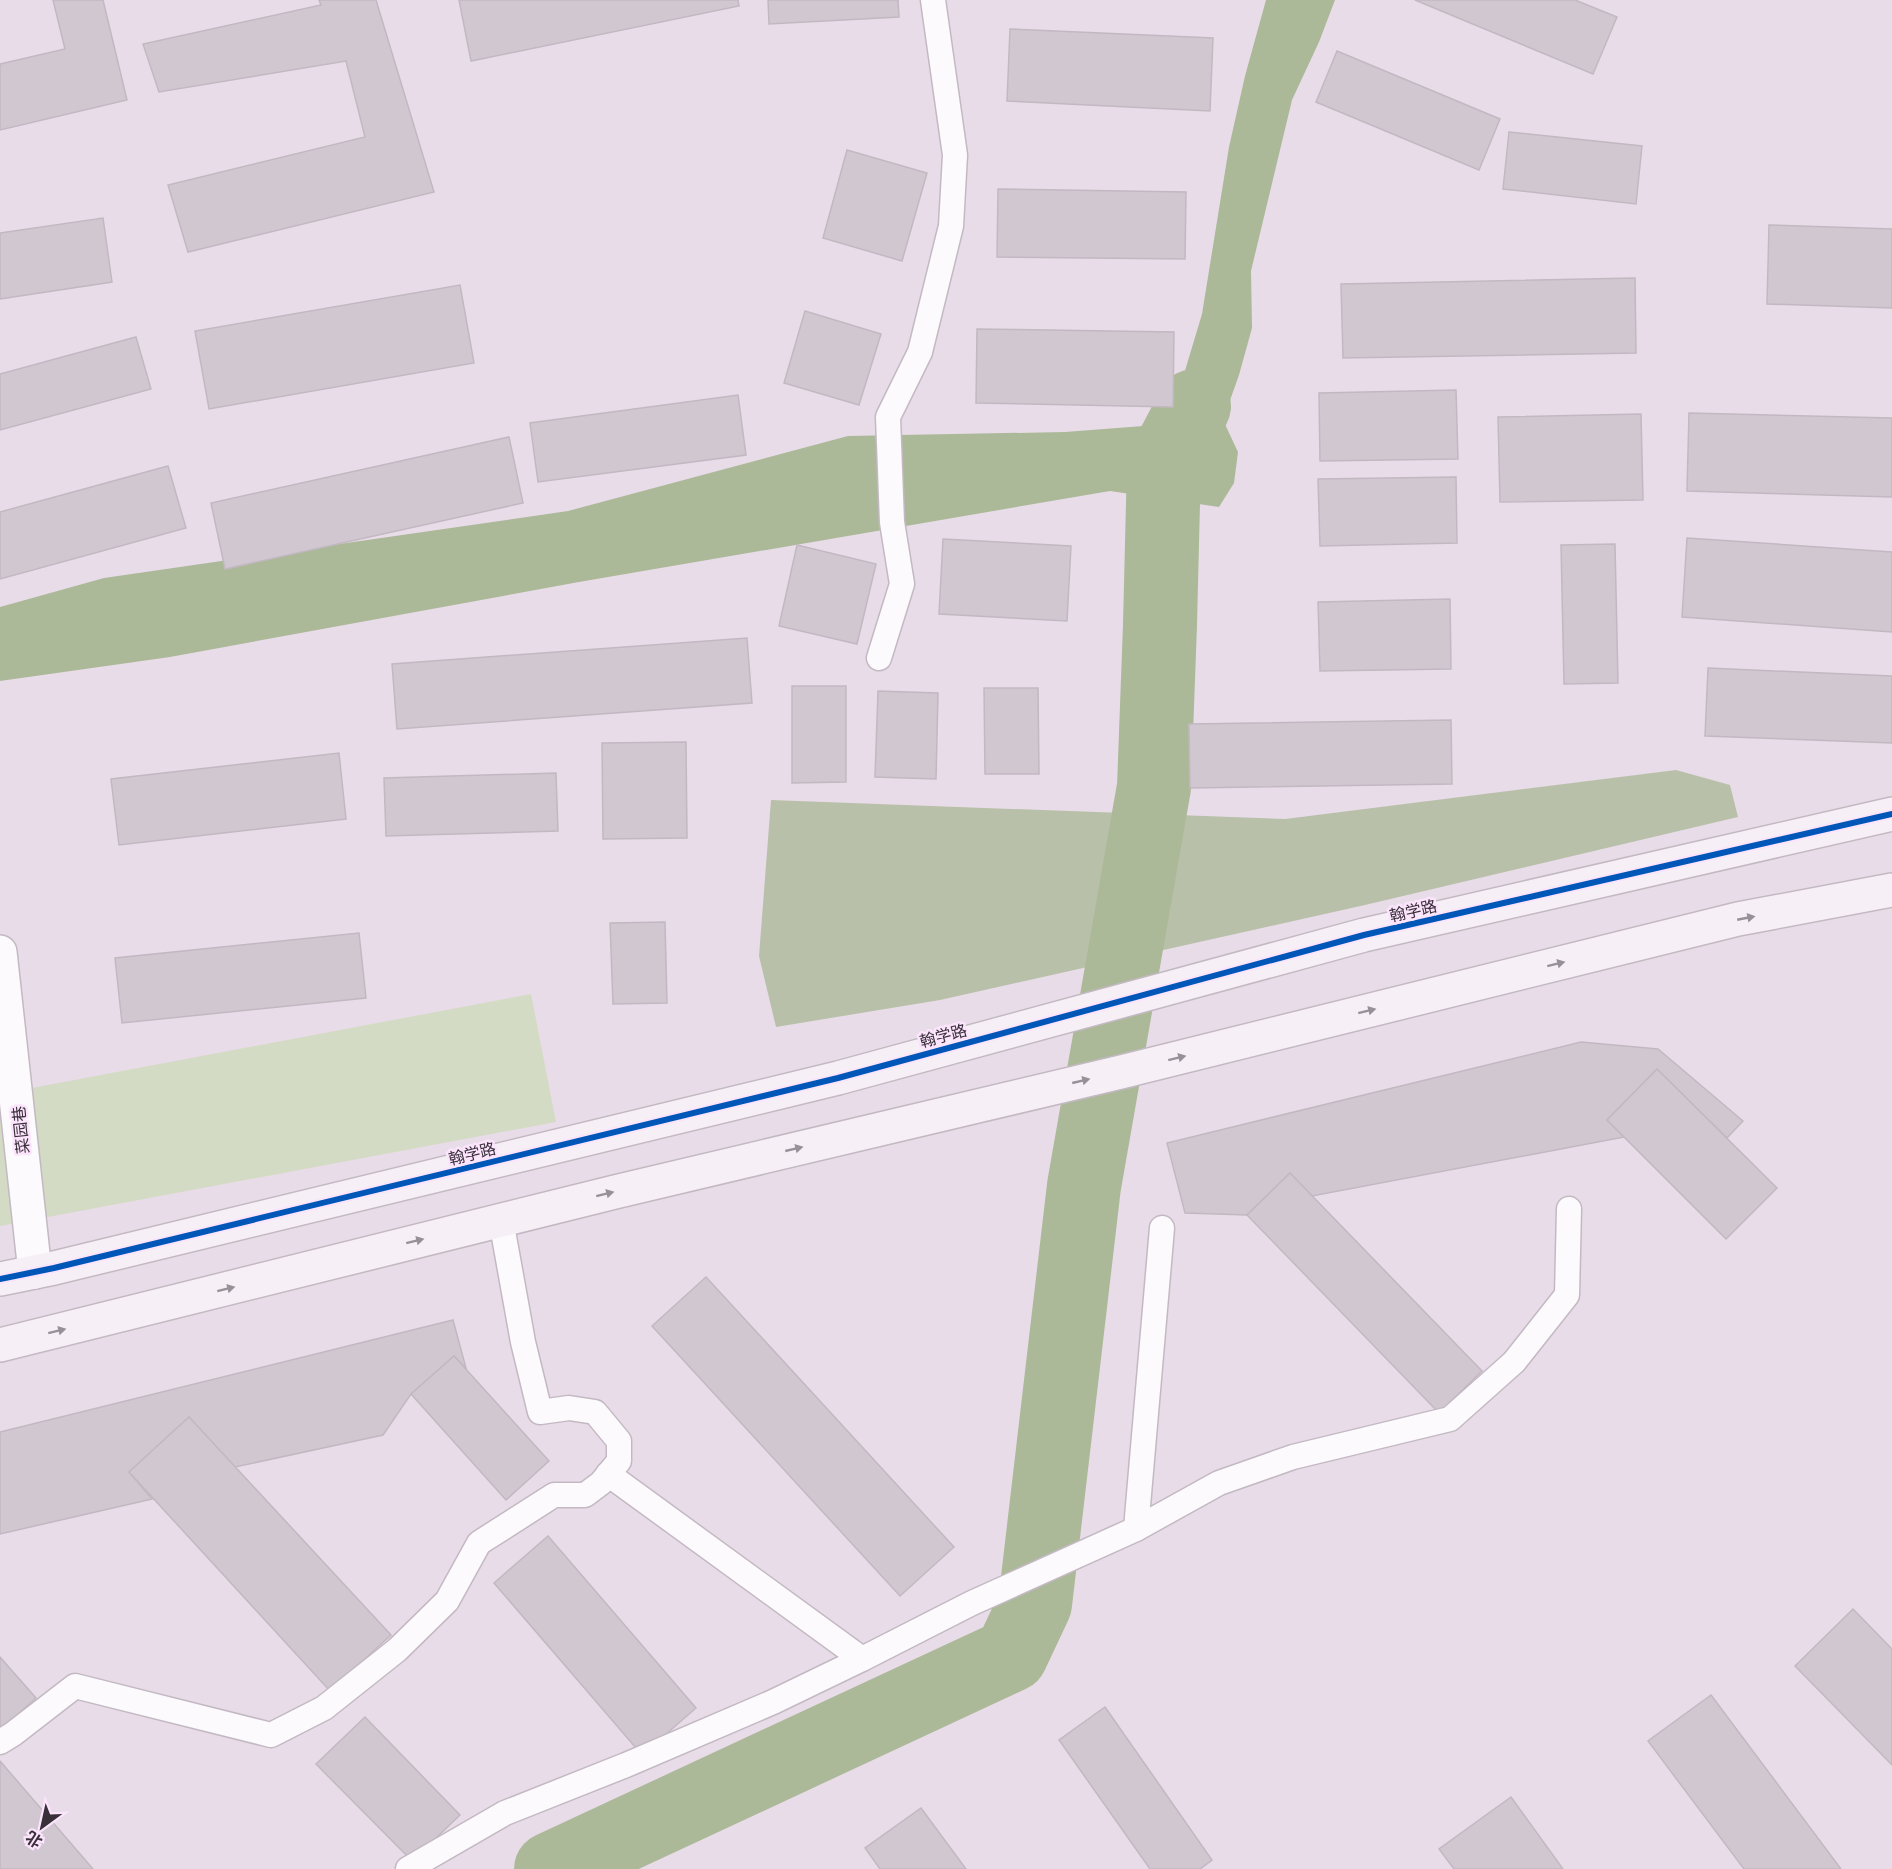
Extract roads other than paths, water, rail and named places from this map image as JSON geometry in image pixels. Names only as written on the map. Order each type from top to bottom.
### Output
[{"type":"street","name":"翰学路","points":[[0,1279],[816,1084],[1364,935],[1892,814]]},
{"type":"street","points":[[0,1345],[501,1220],[1121,1071],[1738,919],[1892,890]]},
{"type":"street","name":"菜园巷","points":[[0,952],[35,1272]]},
{"type":"lane","points":[[879,658],[902,584],[892,522],[888,417],[920,352],[951,226],[955,155],[933,0]]},
{"type":"lane","points":[[408,1869],[505,1813],[626,1765],[773,1702],[972,1603],[1136,1529],[1219,1483],[1293,1457],[1450,1419],[1514,1362],[1567,1294],[1569,1209]]},
{"type":"lane","points":[[0,1742],[75,1686],[271,1735],[324,1708],[397,1650],[447,1601],[479,1543],[554,1495],[585,1495],[601,1483],[619,1461],[619,1441],[595,1412],[569,1408],[540,1413],[523,1342],[501,1220]]},
{"type":"lane","points":[[1136,1529],[1162,1228]]},
{"type":"lane","points":[[608,1474],[862,1659]]},
{"type":"waterway","points":[[551,1869],[1011,1655],[1035,1604],[1084,1186],[1154,787],[1164,463],[1194,406]]}]
